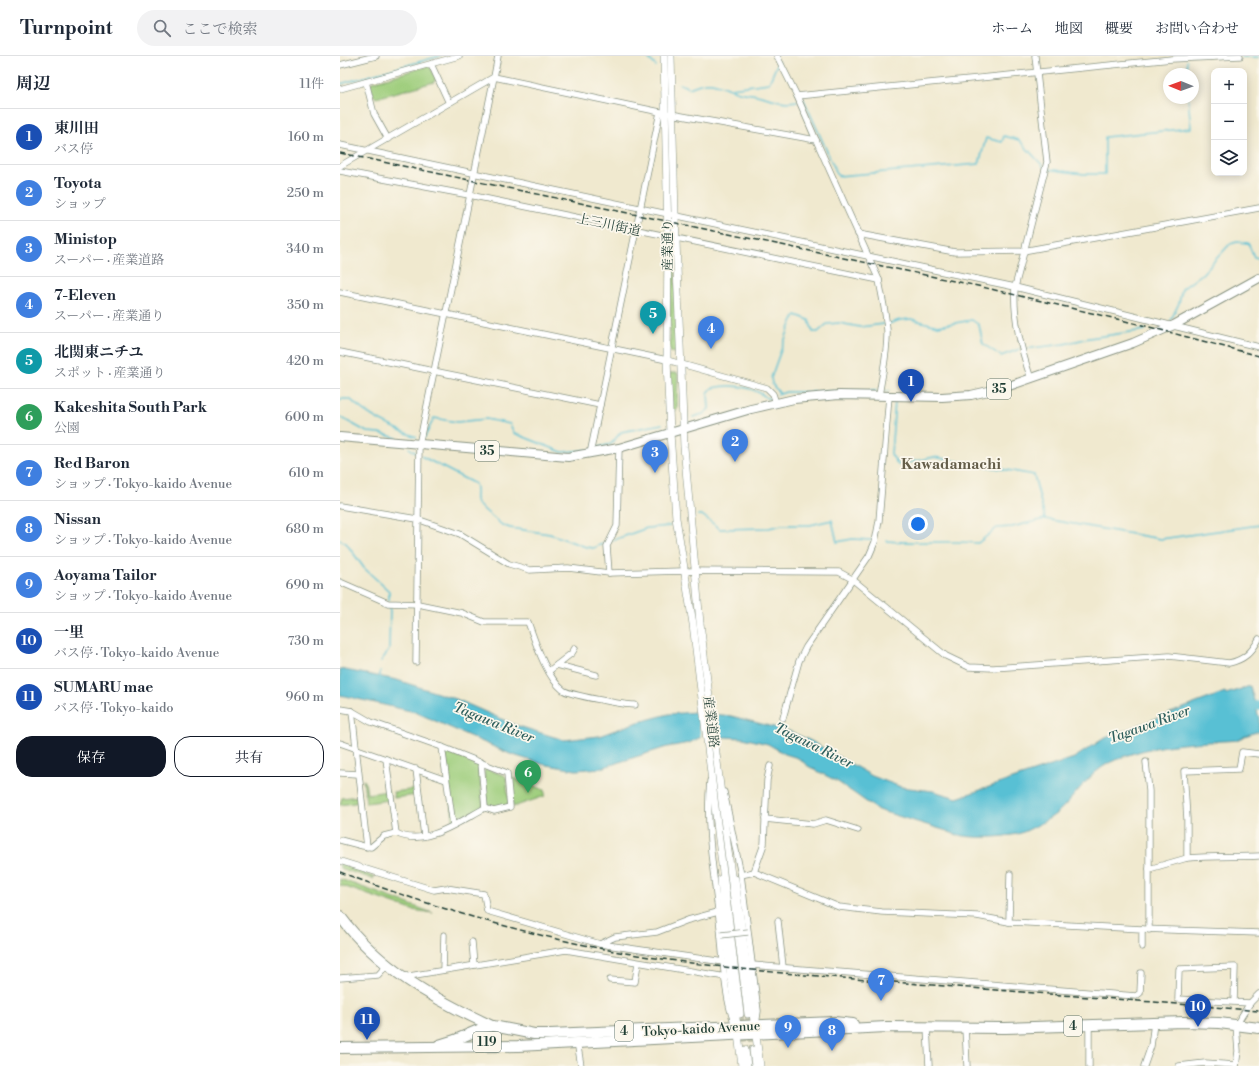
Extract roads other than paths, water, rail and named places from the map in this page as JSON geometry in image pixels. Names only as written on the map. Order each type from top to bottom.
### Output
[{"type":"highway","name":"4","points":[[340,916],[354,934],[387,965],[403,977],[467,1014],[512,1035],[561,1043]]},
{"type":"highway","points":[[457,1039],[468,1028],[469,1020],[467,1014]]},
{"type":"highway","name":"Tokyo-kaido Avenue","points":[[493,1026],[534,1034],[577,1038],[756,1030],[886,1027],[964,1028],[1190,1022],[1259,1028]]},
{"type":"highway","name":"119","points":[[434,1046],[457,1039],[483,1028],[493,1026]]},
{"type":"highway","name":"Tokyo-kaido Avenue","points":[[561,1043],[577,1038]]},
{"type":"highway","name":"119","points":[[457,1039],[473,1042],[511,1041],[518,1046]]},
{"type":"highway","name":"119","points":[[340,1048],[434,1046],[448,1048],[561,1043]]},
{"type":"main road","name":"35","points":[[340,437],[553,457],[590,454],[619,448],[776,403],[826,396],[961,397],[997,390],[1115,350],[1174,325],[1259,278]]},
{"type":"street","points":[[340,64],[376,56]]},
{"type":"street","points":[[340,89],[459,56]]},
{"type":"street","points":[[416,662],[419,445],[498,56]]},
{"type":"street","name":"産業通り","points":[[664,56],[671,214],[676,238],[684,430]]},
{"type":"street","name":"産業通り","points":[[666,113],[671,56]]},
{"type":"street","points":[[777,56],[797,96],[878,280],[884,302],[887,330],[887,344],[879,396]]},
{"type":"street","points":[[1031,379],[1017,332],[1014,303],[1015,287],[1023,251],[1047,162],[1035,56]]},
{"type":"street","points":[[797,96],[1172,59],[1240,56]]},
{"type":"street","points":[[432,64],[450,103]]},
{"type":"street","points":[[340,166],[494,77],[666,113],[816,140]]},
{"type":"street","points":[[366,82],[374,114],[388,139]]},
{"type":"street","points":[[590,454],[640,208],[666,113]]},
{"type":"street","points":[[340,145],[1015,287],[1259,347]]},
{"type":"street","name":"上三川街道","points":[[340,171],[469,195],[878,280]]},
{"type":"street","points":[[858,234],[955,252],[1023,251],[1259,208]]},
{"type":"street","name":"産業通り","points":[[670,433],[667,360],[668,237],[671,214]]},
{"type":"street","points":[[340,292],[667,360],[767,388],[773,394],[776,403]]},
{"type":"street","points":[[340,352],[600,405]]},
{"type":"street","points":[[783,718],[799,661],[806,647],[869,556],[877,534],[885,462],[889,396]]},
{"type":"street","name":"産業道路","points":[[684,430],[706,704]]},
{"type":"street","name":"産業道路","points":[[670,433],[676,518],[683,571],[693,624],[713,753],[744,1014]]},
{"type":"street","points":[[609,573],[607,546],[617,526],[619,448]]},
{"type":"street","points":[[340,506],[417,520],[460,534],[510,564],[530,570],[568,568],[609,573],[683,571],[839,572],[852,580],[939,652],[953,661],[969,667],[993,668],[1169,656],[1229,663],[1237,661],[1250,653],[1259,639]]},
{"type":"street","points":[[340,582],[388,603],[418,604],[462,613],[484,622],[528,622],[538,649],[549,671],[563,691],[616,703],[635,705]]},
{"type":"street","points":[[549,671],[575,648]]},
{"type":"street","points":[[557,665],[596,675]]},
{"type":"street","points":[[340,709],[352,711],[371,722],[442,747],[507,773],[510,807],[494,811],[485,808],[432,835],[404,837],[396,833],[384,836],[371,847],[340,840]]},
{"type":"street","points":[[352,711],[367,847]]},
{"type":"street","points":[[340,743],[446,780]]},
{"type":"street","points":[[442,747],[453,825]]},
{"type":"street","points":[[1187,858],[1187,819],[1184,771],[1239,769],[1242,752],[1259,754]]},
{"type":"street","points":[[386,759],[396,833]]},
{"type":"street","points":[[481,762],[485,808]]},
{"type":"street","points":[[1146,762],[1149,791],[1149,930]]},
{"type":"street","points":[[714,766],[741,875],[758,1011],[756,1030]]},
{"type":"street","points":[[714,766],[709,791],[710,829],[726,978],[731,1014],[737,1031]]},
{"type":"street","points":[[754,872],[762,852],[770,766]]},
{"type":"street","points":[[416,769],[424,836]]},
{"type":"street","points":[[340,773],[358,774]]},
{"type":"street","points":[[765,819],[813,824],[826,820],[858,830]]},
{"type":"street","points":[[723,840],[737,888],[760,1066]]},
{"type":"street","points":[[723,840],[721,890],[742,1066]]},
{"type":"street","points":[[1149,868],[1187,858],[1213,856],[1229,858],[1259,856]]},
{"type":"street","points":[[340,861],[434,890],[446,888],[484,894],[487,911],[547,930],[600,944],[724,962]]},
{"type":"street","points":[[741,875],[754,872],[843,908],[882,912],[977,916],[1009,922],[1142,930],[1259,932]]},
{"type":"street","points":[[1009,922],[1010,874]]},
{"type":"street","points":[[600,944],[615,937],[657,932],[688,920],[718,912]]},
{"type":"street","points":[[778,921],[783,967]]},
{"type":"street","points":[[1142,930],[1142,947]]},
{"type":"street","points":[[721,935],[748,932]]},
{"type":"street","points":[[442,970],[444,935]]},
{"type":"street","points":[[472,942],[474,964]]},
{"type":"street","points":[[403,977],[474,964],[566,950],[726,978]]},
{"type":"street","points":[[610,980],[636,982],[638,963]]},
{"type":"street","points":[[752,964],[1136,996],[1140,993],[1141,973]]},
{"type":"street","points":[[340,978],[378,975],[387,965]]},
{"type":"street","points":[[1234,1002],[1235,967],[1179,969],[1178,999],[1250,1003]]},
{"type":"street","points":[[1179,1066],[1236,1066],[1238,1051],[1236,1025],[1250,1003],[1259,994]]},
{"type":"street","points":[[1144,1066],[1151,1046],[1154,1023]]},
{"type":"street","points":[[1089,1025],[1089,1066]]},
{"type":"street","points":[[927,1027],[929,1066]]},
{"type":"street","points":[[964,1028],[967,1066]]},
{"type":"street","points":[[577,1038],[581,1066]]},
{"type":"street","points":[[747,1066],[749,1050],[755,1066]]},
{"type":"water","points":[[340,669],[397,680],[456,699],[515,725],[564,740],[599,736],[635,723],[669,714],[696,712],[731,716],[789,731],[811,741],[872,776],[901,787],[933,791],[957,798],[1074,758],[1103,739],[1225,692],[1226,694],[1250,686],[1259,718],[1259,731],[1239,740],[1190,743],[1158,747],[1126,756],[1111,762],[1096,772],[1065,806],[1035,827],[1013,835],[973,837],[954,834],[878,810],[838,782],[808,766],[798,758],[785,754],[768,744],[743,738],[703,736],[689,743],[667,747],[601,768],[576,770],[542,764],[510,754],[415,712],[340,695]]},
{"type":"waterway","points":[[340,84],[440,56]]},
{"type":"waterway","points":[[646,56],[656,66]]},
{"type":"waterway","points":[[1242,57],[1259,57]]},
{"type":"waterway","points":[[1187,61],[1187,68]]},
{"type":"waterway","points":[[731,88],[769,83],[778,62]]},
{"type":"waterway","points":[[680,84],[689,88],[703,83],[713,83],[739,92],[787,102],[797,101]]},
{"type":"waterway","points":[[801,100],[804,100],[838,176],[979,164],[986,138],[1002,142],[1004,136],[1019,140],[1044,167]]},
{"type":"waterway","points":[[1047,169],[1084,174],[1105,174],[1105,137],[1191,128],[1189,104]]},
{"type":"waterway","points":[[1171,320],[1179,303],[1182,289],[1202,274],[1230,244],[1237,242],[1248,243],[1254,257],[1259,258]]},
{"type":"waterway","points":[[780,394],[772,384],[771,378],[787,334],[796,315],[809,320],[813,332],[818,332],[827,324],[839,323],[860,327],[884,324]]},
{"type":"waterway","points":[[888,324],[900,320],[911,319],[938,326],[972,320],[979,325],[983,344],[1001,356],[1020,349]]},
{"type":"waterway","points":[[1024,349],[1064,344],[1089,338],[1145,330]]},
{"type":"waterway","points":[[693,417],[703,414],[709,409],[708,393],[712,388],[727,386],[748,388],[767,398],[771,398]]},
{"type":"waterway","points":[[777,395],[786,392],[876,391]]},
{"type":"waterway","points":[[340,401],[342,399],[350,399],[373,417],[416,437]]},
{"type":"waterway","points":[[895,401],[891,454],[898,465],[934,457],[1034,475],[1045,519],[1161,539],[1259,525]]},
{"type":"waterway","points":[[340,417],[367,432],[379,433],[397,438]]},
{"type":"waterway","points":[[425,437],[434,418],[457,422],[486,419],[510,424],[514,433],[562,452],[587,450]]},
{"type":"waterway","points":[[595,448],[611,444],[621,432],[662,424]]},
{"type":"waterway","points":[[409,448],[415,452]]},
{"type":"waterway","points":[[421,456],[475,484],[477,504],[502,525],[510,528],[550,534],[586,547],[593,548],[607,542]]},
{"type":"waterway","points":[[698,515],[702,515],[720,529],[769,528],[782,525],[810,525],[832,520],[837,542],[852,539],[872,540]]},
{"type":"waterway","points":[[887,541],[978,543],[997,528],[1012,527],[1045,519]]},
{"type":"waterway","points":[[611,541],[647,528],[670,526]]},
{"type":"waterway","points":[[340,540],[346,543],[364,568],[389,591],[389,601]]},
{"type":"waterway","points":[[381,661],[389,650],[390,605]]},
{"type":"waterway","points":[[379,679],[380,671]]},
{"type":"waterway","name":"Tagawa River","points":[[1244,708],[1259,705]]},
{"type":"tunnel","points":[[740,1014],[745,1050]]},
{"type":"tunnel","points":[[748,1014],[753,1050]]},
{"type":"railway","points":[[340,153],[978,286],[1142,325],[1259,356]]},
{"type":"railway","points":[[340,872],[408,897],[513,928],[583,945],[653,958],[791,974],[1259,1011]]},
{"type":"place","name":"北関東ニチユ","points":[[653,334]]},
{"type":"place","name":"7-Eleven","points":[[711,349]]},
{"type":"place","name":"東川田","points":[[911,402]]},
{"type":"place","name":"Toyota","points":[[735,462]]},
{"type":"place","name":"Ministop","points":[[655,473]]},
{"type":"place","name":"Kakeshita South Park","points":[[528,793]]},
{"type":"place","name":"Red Baron","points":[[881,1001]]},
{"type":"place","name":"一里","points":[[1198,1027]]},
{"type":"place","name":"SUMARU mae","points":[[367,1040]]},
{"type":"place","name":"Aoyama Tailor","points":[[788,1048]]},
{"type":"place","name":"Nissan","points":[[832,1051]]},
{"type":"district","name":"Kawadamachi","points":[[951,464]]}]
